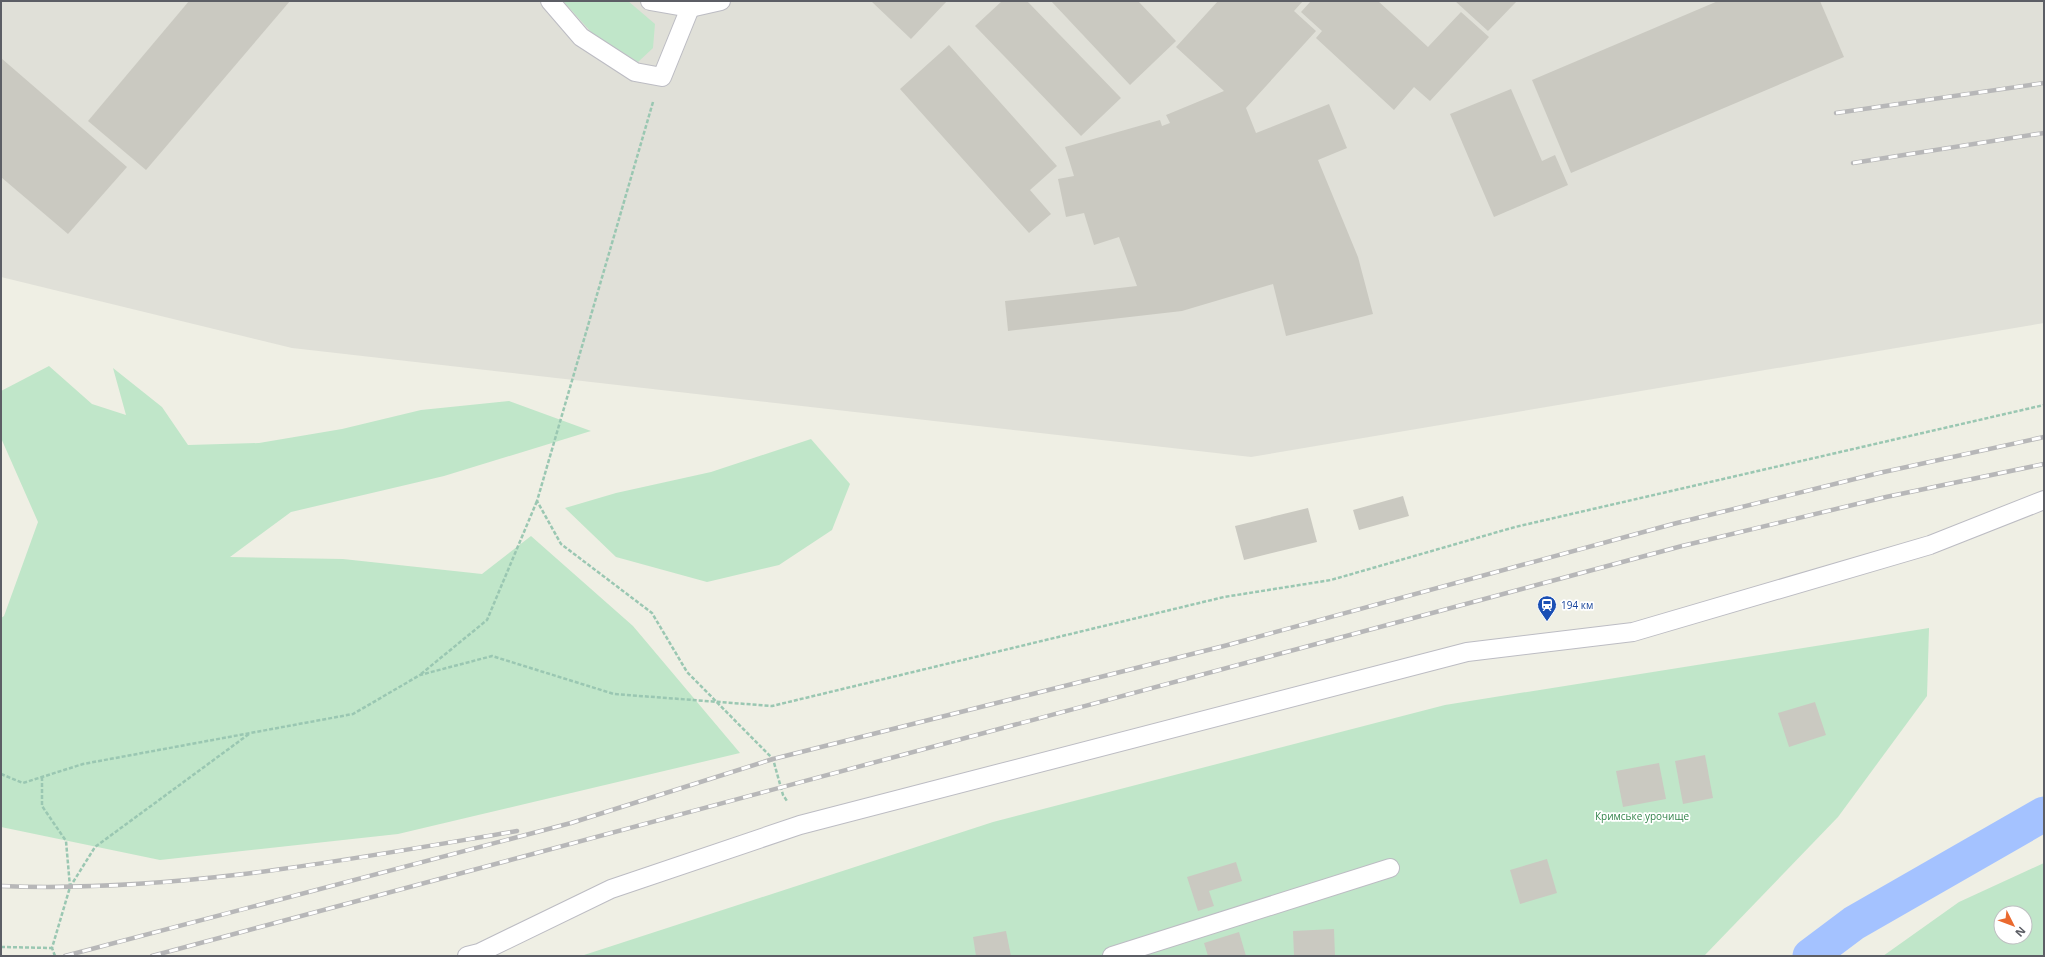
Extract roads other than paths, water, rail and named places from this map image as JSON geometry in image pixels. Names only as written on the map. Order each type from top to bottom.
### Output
[{"type":"lane","points":[[550,1],[581,37],[635,72],[662,77],[690,8]]},
{"type":"lane","points":[[650,1],[690,8],[721,1]]},
{"type":"lane","points":[[467,956],[479,953],[611,889],[800,824],[1466,652],[1633,632],[1930,546],[2044,500]]},
{"type":"lane","points":[[1112,956],[1390,868]]},
{"type":"waterway","points":[[1810,956],[1854,923],[2044,814]]},
{"type":"railway","points":[[1836,113],[2044,83]]},
{"type":"railway","points":[[1853,163],[2044,133]]},
{"type":"railway","points":[[65,956],[571,823],[773,759],[1224,646],[1673,524],[1879,473],[2044,437]]},
{"type":"railway","points":[[152,956],[1682,546],[1886,497],[2044,464]]},
{"type":"railway","points":[[1,886],[66,887],[196,879],[324,863],[517,831]]},
{"type":"place","name":"194 км","points":[[1547,622]]},
{"type":"park label","name":"Кримське урочище","points":[[1642,816]]}]
